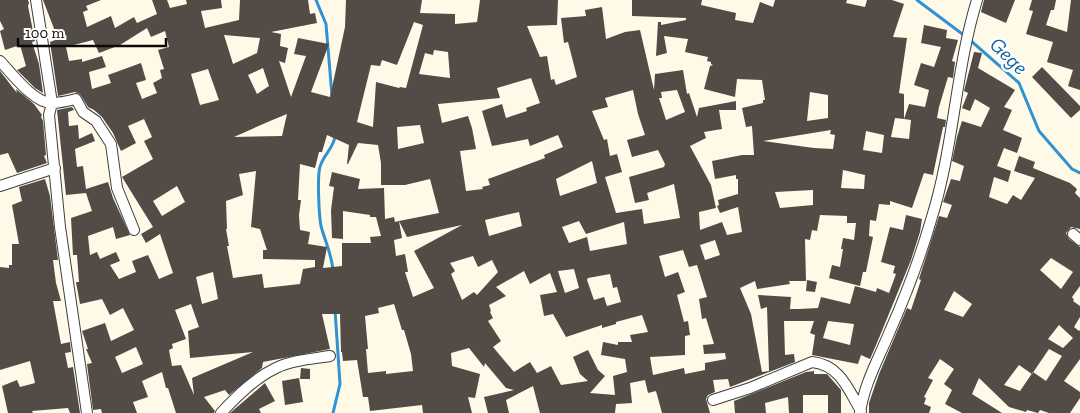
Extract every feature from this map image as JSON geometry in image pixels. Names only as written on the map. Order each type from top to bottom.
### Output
[{"type":"street","points":[[36,0],[52,103],[49,115],[60,227],[88,413]]},
{"type":"street","points":[[861,412],[866,387],[904,298],[934,212],[950,146],[966,40],[977,0]]},
{"type":"street","points":[[0,61],[42,102],[52,103],[76,99],[83,112],[96,122],[110,144],[117,188],[134,230]]},
{"type":"street","points":[[0,186],[55,168]]},
{"type":"street","points":[[221,413],[246,388],[275,368],[290,363],[330,356]]},
{"type":"street","points":[[713,400],[750,388],[812,362],[822,363],[838,373],[861,412]]},
{"type":"building","points":[[0,0],[28,0],[35,41],[32,42],[39,64],[43,93],[35,88],[17,70],[26,66],[20,45],[5,50],[0,31],[4,29],[0,21]]},
{"type":"building","points":[[43,0],[101,0],[86,6],[88,10],[83,12],[87,27],[111,16],[115,28],[134,17],[137,23],[157,14],[152,0],[167,0],[170,8],[187,4],[186,0],[221,0],[222,8],[201,11],[205,28],[239,20],[240,0],[308,0],[310,14],[315,13],[317,23],[271,32],[281,34],[280,46],[288,48],[285,63],[279,61],[291,97],[306,56],[294,54],[298,38],[329,44],[311,92],[330,97],[345,27],[346,0],[422,0],[420,13],[455,14],[455,24],[477,22],[480,0],[558,0],[557,25],[527,26],[540,57],[547,56],[551,80],[554,79],[556,85],[577,77],[568,42],[564,43],[561,18],[586,16],[585,10],[602,7],[606,39],[625,32],[640,30],[654,90],[655,74],[683,70],[687,94],[689,93],[697,117],[699,108],[736,101],[736,110],[719,110],[722,129],[704,132],[706,138],[690,146],[711,185],[716,208],[699,212],[700,230],[722,222],[727,235],[742,232],[738,207],[720,213],[717,206],[719,205],[718,200],[738,194],[738,179],[736,179],[736,175],[715,179],[712,161],[742,155],[754,155],[752,126],[746,127],[742,108],[763,103],[763,100],[765,100],[762,80],[737,79],[735,97],[704,89],[710,66],[713,65],[707,61],[708,57],[685,52],[688,39],[664,36],[667,53],[656,56],[658,22],[661,22],[661,25],[686,20],[686,18],[632,16],[632,0],[702,0],[701,5],[736,13],[735,20],[753,23],[760,2],[773,7],[775,0],[847,0],[846,3],[865,7],[867,0],[892,0],[904,4],[893,37],[907,38],[899,93],[904,94],[904,119],[909,104],[925,107],[929,90],[914,85],[921,63],[934,67],[941,47],[921,43],[924,25],[947,30],[946,38],[958,40],[952,61],[955,62],[953,78],[948,77],[939,107],[937,118],[946,120],[933,175],[924,173],[912,208],[890,201],[890,205],[879,204],[876,221],[870,220],[869,236],[873,237],[866,272],[863,272],[860,286],[829,278],[832,265],[840,267],[843,238],[854,240],[856,223],[847,223],[847,216],[820,215],[817,231],[812,230],[810,240],[805,239],[806,281],[789,281],[790,284],[757,289],[755,281],[740,288],[751,314],[762,372],[769,371],[767,307],[761,309],[758,295],[791,297],[790,309],[799,309],[818,308],[821,297],[850,304],[855,286],[876,292],[877,288],[889,293],[896,274],[893,273],[895,266],[881,262],[890,227],[903,230],[906,215],[922,219],[911,260],[870,359],[861,355],[858,364],[812,355],[815,335],[810,333],[814,321],[784,321],[785,355],[794,354],[795,362],[730,387],[728,379],[713,380],[715,392],[708,395],[706,399],[710,413],[662,413],[656,391],[648,393],[645,380],[630,383],[632,403],[616,404],[615,413],[540,413],[533,386],[506,400],[509,413],[488,413],[484,397],[514,390],[506,388],[485,363],[484,367],[469,348],[451,353],[452,366],[480,374],[475,398],[468,397],[472,413],[423,413],[422,405],[370,411],[368,397],[363,397],[357,360],[343,361],[340,314],[322,314],[330,349],[263,362],[262,368],[229,395],[225,390],[204,397],[215,411],[214,413],[176,413],[162,372],[142,381],[148,397],[133,402],[137,413],[102,413],[101,409],[93,410],[87,364],[92,363],[86,349],[88,349],[82,331],[105,323],[111,341],[134,330],[123,308],[110,315],[102,299],[80,304],[76,282],[79,282],[77,255],[73,255],[71,218],[92,211],[86,193],[66,195],[57,110],[72,107],[74,110],[68,112],[69,126],[78,125],[79,139],[92,133],[95,141],[75,149],[77,167],[83,166],[86,189],[108,182],[113,198],[130,235],[116,239],[113,227],[88,236],[90,255],[97,252],[100,259],[116,252],[120,261],[110,265],[119,279],[136,272],[132,261],[148,255],[159,279],[173,273],[160,234],[146,243],[141,234],[153,227],[122,177],[153,159],[144,141],[152,137],[144,119],[128,126],[136,143],[121,151],[113,133],[102,117],[88,107],[80,94],[75,92],[58,96],[50,42],[58,39]],"holes":[[[414,22],[423,25],[406,88],[376,82],[373,127],[357,122],[371,65],[380,66],[382,60],[397,65]],[[147,28],[151,37],[165,31],[169,47],[158,50],[164,69],[160,70],[162,78],[153,83],[157,93],[142,99],[136,83],[146,80],[141,63],[108,75],[111,83],[92,89],[89,72],[106,67],[102,56],[82,62],[82,59],[69,61],[66,47],[93,40],[99,53],[120,45]],[[224,35],[260,38],[257,53],[233,64]],[[434,50],[448,52],[450,78],[419,74],[425,53],[433,55]],[[263,68],[269,86],[257,94],[248,75]],[[208,69],[219,100],[200,105],[191,74]],[[531,78],[540,103],[526,108],[527,111],[506,118],[502,104],[482,111],[492,146],[528,139],[530,146],[558,135],[563,147],[544,155],[545,158],[488,179],[490,185],[482,187],[483,189],[466,191],[460,151],[476,149],[468,116],[442,123],[438,104],[500,98],[497,88]],[[633,90],[645,135],[627,140],[632,157],[658,150],[665,164],[664,167],[629,177],[635,203],[649,200],[647,193],[674,184],[680,218],[644,224],[642,209],[616,213],[605,177],[622,172],[617,154],[610,156],[607,139],[604,140],[592,111],[608,107],[605,98]],[[677,90],[685,112],[666,120],[659,98],[662,98],[661,92]],[[810,92],[828,95],[828,118],[807,121]],[[287,114],[282,136],[234,137],[270,121]],[[895,118],[911,120],[909,139],[891,137]],[[420,125],[424,143],[398,149],[397,127]],[[831,130],[830,134],[835,135],[833,149],[763,141]],[[866,131],[884,135],[882,153],[863,150]],[[327,135],[349,145],[347,164],[358,143],[378,145],[381,163],[381,185],[405,185],[430,179],[439,213],[395,222],[394,217],[385,219],[384,188],[358,189],[360,179],[332,172],[329,186],[334,187],[331,210],[332,238],[343,239],[343,211],[376,217],[381,236],[370,237],[371,243],[342,243],[342,266],[323,268],[327,247],[308,244],[310,232],[300,230],[301,200],[298,200],[300,164],[315,168],[319,152],[322,152]],[[592,161],[597,183],[560,196],[556,179]],[[843,170],[865,175],[864,189],[841,188]],[[256,171],[251,227],[260,229],[267,250],[263,250],[263,259],[315,260],[315,267],[303,269],[300,284],[264,288],[262,274],[233,278],[227,246],[229,246],[226,201],[243,195],[239,174]],[[177,186],[185,202],[162,216],[153,201]],[[813,190],[813,205],[780,208],[775,192]],[[519,212],[522,226],[489,236],[485,220]],[[399,221],[407,237],[462,225],[414,251],[434,288],[413,297],[405,272],[408,272],[405,254],[396,256],[394,240],[402,238]],[[579,221],[586,234],[624,222],[627,244],[590,251],[587,237],[569,243],[562,227]],[[715,240],[720,255],[705,260],[700,245]],[[683,250],[689,267],[697,265],[707,297],[699,299],[702,319],[706,318],[714,344],[703,345],[704,354],[725,353],[726,359],[705,363],[705,370],[685,374],[684,368],[653,375],[650,357],[685,355],[685,336],[690,335],[688,321],[684,322],[677,295],[685,292],[678,272],[665,277],[659,256]],[[473,256],[478,267],[492,260],[498,272],[477,295],[474,292],[462,300],[451,274],[455,271],[450,263]],[[574,269],[579,288],[565,293],[558,271]],[[524,271],[530,284],[550,273],[557,292],[540,295],[544,316],[553,314],[566,337],[602,325],[602,328],[642,315],[648,332],[630,335],[632,342],[618,342],[618,345],[603,342],[601,355],[625,359],[627,372],[613,376],[615,395],[590,393],[605,376],[598,370],[588,350],[573,357],[580,374],[588,381],[561,385],[551,366],[537,373],[530,362],[514,372],[493,347],[501,341],[488,321],[493,318],[489,305],[506,296],[496,287]],[[213,272],[218,299],[202,304],[196,277]],[[610,274],[613,288],[617,287],[621,302],[607,306],[604,297],[594,300],[588,278]],[[191,304],[199,327],[188,331],[190,358],[253,352],[192,378],[194,395],[181,365],[172,366],[169,350],[173,348],[172,344],[186,339],[175,310]],[[394,304],[411,354],[413,371],[386,374],[386,371],[368,373],[366,349],[368,349],[365,316],[379,313],[378,308]],[[828,321],[854,324],[850,345],[823,338]],[[136,347],[143,364],[122,373],[115,357]]]},
{"type":"building","points":[[984,0],[1015,0],[1006,23],[981,12]]},
{"type":"building","points":[[1032,0],[1056,0],[1054,10],[1051,10],[1046,25],[1067,32],[1071,0],[1080,0],[1080,90],[1068,86],[1073,70],[1047,62],[1053,42],[1026,34],[1033,11],[1029,10]]},
{"type":"building","points":[[974,52],[982,53],[978,68],[1015,90],[1004,107],[1012,110],[1003,130],[1022,138],[1017,153],[1004,148],[997,166],[1011,171],[1008,182],[994,177],[989,197],[1007,204],[1013,195],[1021,200],[1035,178],[1014,171],[1019,156],[1035,162],[1033,168],[1070,183],[1077,189],[1075,193],[1080,198],[1080,229],[1071,227],[1066,233],[1069,239],[1080,247],[1080,286],[1072,297],[1073,301],[1080,306],[1080,317],[1074,327],[1080,330],[1080,359],[1064,381],[1080,392],[1080,398],[1070,413],[1049,413],[1040,410],[1038,413],[1027,410],[1026,412],[1009,407],[979,378],[972,394],[1002,413],[962,413],[945,404],[952,390],[944,384],[954,369],[940,359],[928,378],[933,380],[924,397],[926,398],[924,404],[931,407],[929,413],[869,413],[869,403],[879,374],[907,308],[911,310],[939,216],[947,218],[952,205],[943,202],[951,179],[960,181],[964,166],[952,161],[962,121],[981,127],[990,108],[975,99],[970,111],[962,108],[968,93],[964,91]],"holes":[[[1051,258],[1073,272],[1061,289],[1040,270]],[[954,291],[972,304],[963,317],[944,310]],[[1059,325],[1073,338],[1063,348],[1048,339]],[[1049,349],[1062,356],[1046,381],[1033,372]],[[1019,365],[1032,374],[1020,391],[1004,385]]]},
{"type":"building","points":[[1042,67],[1080,106],[1080,110],[1071,118],[1032,77]]},
{"type":"building","points":[[0,71],[17,93],[16,89],[34,104],[42,115],[43,121],[46,155],[44,156],[47,163],[17,173],[8,153],[0,155]]},
{"type":"building","points":[[45,179],[50,196],[58,260],[53,260],[61,301],[53,301],[61,344],[70,342],[71,352],[65,353],[68,368],[73,367],[80,413],[70,413],[68,408],[32,411],[33,413],[8,413],[2,386],[17,380],[20,387],[35,383],[30,361],[0,370],[0,267],[9,268],[9,265],[12,265],[12,244],[19,244],[12,205],[22,201],[19,187]]},
{"type":"building","points":[[807,280],[817,282],[815,292],[806,291]]},
{"type":"building","points":[[301,368],[310,369],[310,379],[300,379]]},
{"type":"building","points":[[814,371],[814,374],[827,374],[841,390],[841,413],[828,413],[828,395],[803,395],[803,413],[789,413],[788,397],[765,403],[766,413],[735,413],[734,401],[806,372]]},
{"type":"building","points":[[299,378],[303,402],[285,405],[282,381]]},
{"type":"building","points":[[265,383],[275,401],[259,409],[261,413],[230,413]]},
{"type":"waterway","points":[[316,0],[326,24],[332,96]]},
{"type":"waterway","name":"Gege","points":[[917,0],[965,36]]},
{"type":"waterway","name":"Gege","points":[[970,40],[1019,83],[1039,131],[1072,169],[1080,173]]},
{"type":"waterway","points":[[333,271],[321,226],[318,187],[320,167],[333,144],[335,136]]},
{"type":"waterway","points":[[333,413],[340,384],[335,310]]}]
